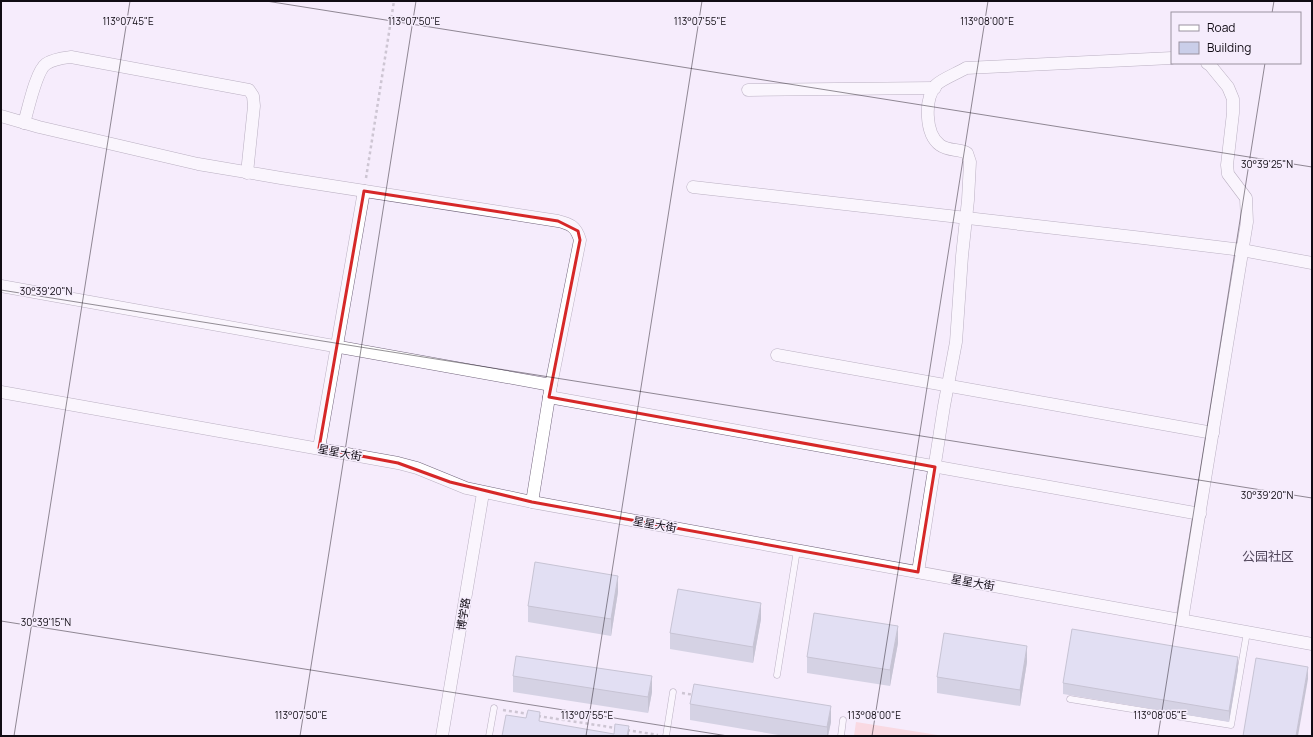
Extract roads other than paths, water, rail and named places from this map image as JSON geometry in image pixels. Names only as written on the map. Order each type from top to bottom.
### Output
[{"type":"street","points":[[24,123],[37,78],[45,64],[53,60],[71,57],[248,90],[253,96],[254,106],[247,173]]},
{"type":"street","points":[[918,572],[956,342],[970,162],[967,153],[942,146],[935,141],[930,129],[928,112],[930,95],[937,84],[966,68],[1171,58]]},
{"type":"street","points":[[1182,620],[1247,222],[1246,198],[1228,174],[1227,165],[1233,113],[1233,99],[1228,87],[1209,64]]},
{"type":"street","points":[[748,90],[935,88]]},
{"type":"street","points":[[1,116],[24,123],[198,164],[247,173],[558,220],[569,224],[578,231],[580,240],[550,391],[532,502]]},
{"type":"street","points":[[693,188],[1242,250],[1312,262]]},
{"type":"street","points":[[319,448],[364,191]]},
{"type":"street","points":[[1,286],[336,347],[935,467],[1200,514]]},
{"type":"street","points":[[777,355],[1213,433]]},
{"type":"street","name":"星星大街","points":[[1,392],[398,463],[417,468],[466,488],[483,493],[1312,644]]},
{"type":"street","name":"博学路","points":[[442,736],[483,493]]},
{"type":"lane","points":[[777,675],[797,550]]},
{"type":"lane","points":[[1070,699],[1231,725],[1246,632]]},
{"type":"lane","points":[[666,736],[673,692]]},
{"type":"lane","points":[[489,736],[494,708]]},
{"type":"lane","points":[[841,736],[843,720]]},
{"type":"district","name":"公园社区","points":[[1268,556]]}]
